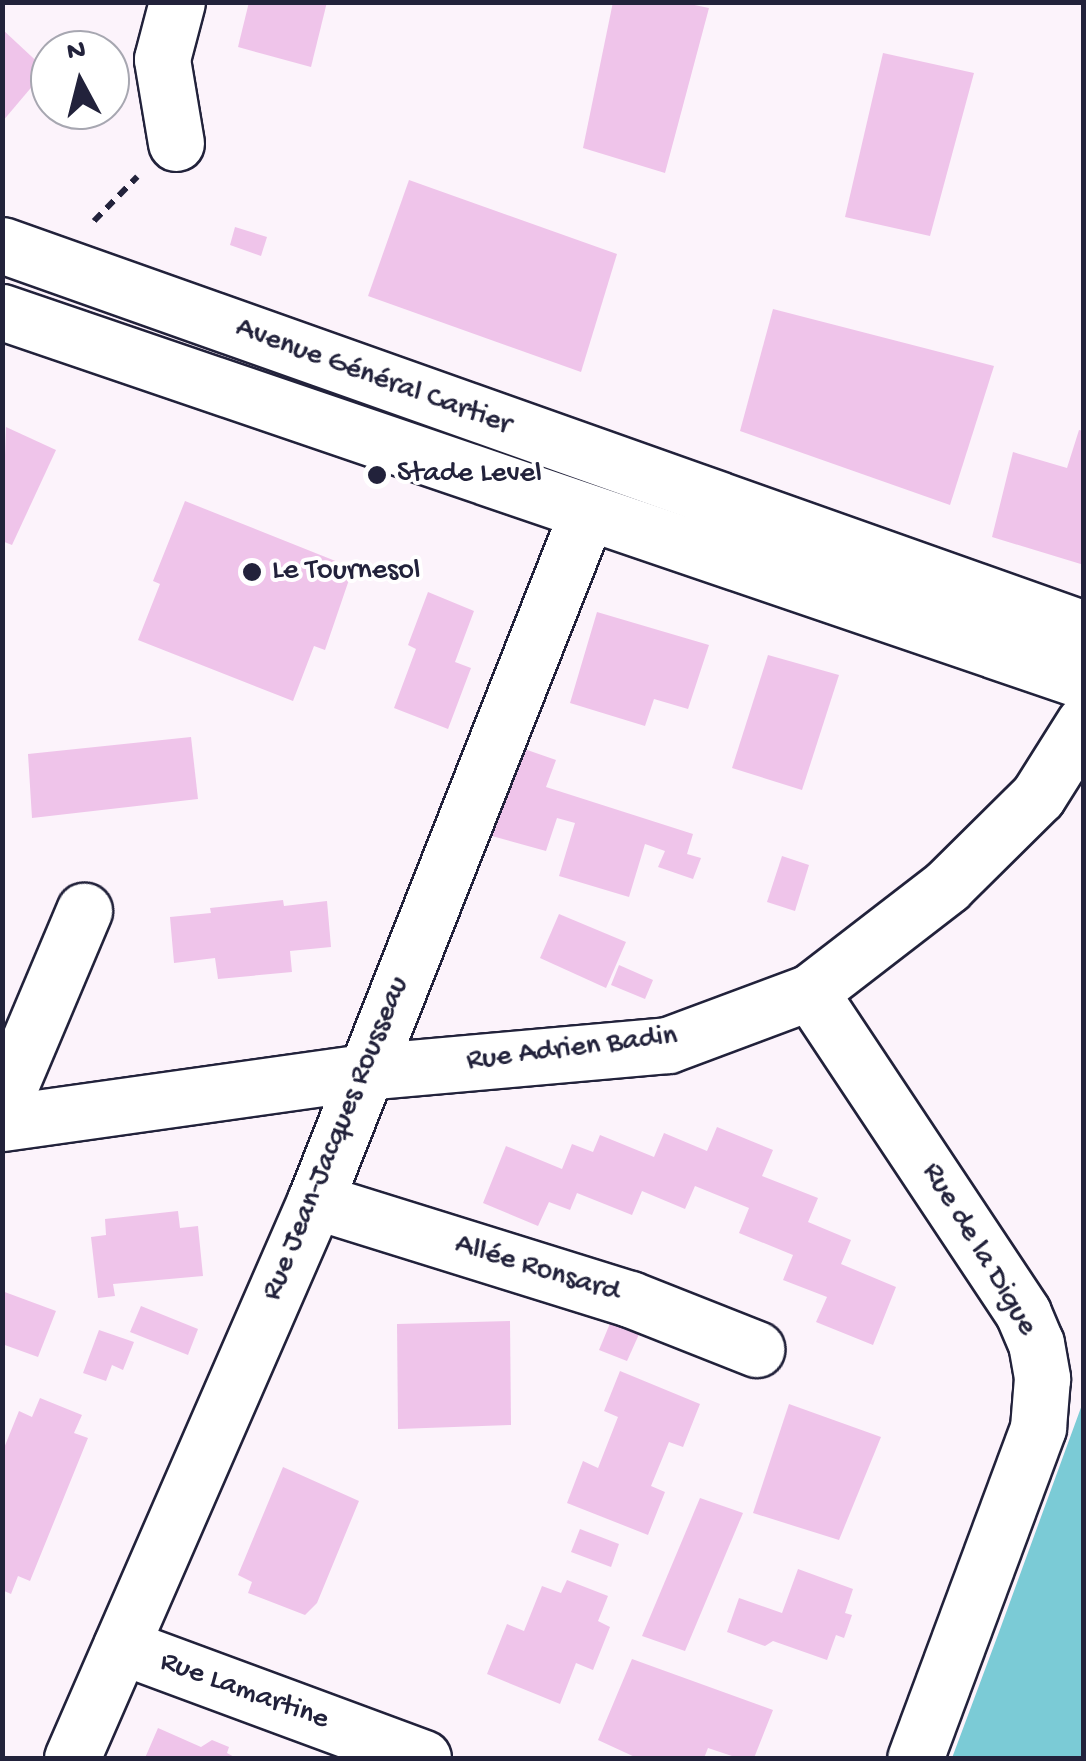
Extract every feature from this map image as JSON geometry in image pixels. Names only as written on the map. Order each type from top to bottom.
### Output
[{"type":"street","points":[[176,142],[162,59],[177,2]]},
{"type":"street","name":"Avenue Général Cartier","points":[[2,245],[1084,629]]},
{"type":"street","name":"Avenue Général Cartier","points":[[2,312],[1084,680]]},
{"type":"street","name":"Rue Jean-Jacques Rousseau","points":[[72,1758],[315,1201],[586,513]]},
{"type":"street","name":"Rue Adrien Badin","points":[[2,1122],[366,1072],[668,1045],[810,992],[948,886],[1038,796],[1084,723]]},
{"type":"street","points":[[2,1105],[84,911]]},
{"type":"street","name":"Rue de la Digue","points":[[810,992],[1023,1312],[1036,1342],[1042,1378],[1038,1428],[916,1758]]},
{"type":"street","name":"Allée Ronsard","points":[[315,1201],[630,1299],[756,1349]]},
{"type":"street","name":"Rue Lamartine","points":[[121,1646],[423,1758]]},
{"type":"path","points":[[90,226],[112,198],[176,142]]},
{"type":"water","points":[[1083,1402],[1083,1758],[952,1758],[999,1632]]},
{"type":"building","points":[[249,2],[327,2],[311,67],[238,47]]},
{"type":"building","points":[[613,2],[680,2],[709,8],[665,173],[583,148]]},
{"type":"building","points":[[2,29],[30,55],[30,89],[2,122]]},
{"type":"building","points":[[883,53],[974,73],[930,236],[845,217]]},
{"type":"building","points":[[409,180],[617,254],[581,372],[368,296]]},
{"type":"building","points":[[235,227],[267,237],[261,256],[230,245]]},
{"type":"building","points":[[773,309],[994,366],[950,505],[740,431]]},
{"type":"building","points":[[6,427],[56,450],[12,545],[2,541]]},
{"type":"building","points":[[1079,430],[1084,431],[1084,565],[992,537],[1013,452],[1067,468]]},
{"type":"building","points":[[185,501],[353,568],[325,650],[314,646],[293,701],[138,640],[160,584],[153,581]]},
{"type":"building","points":[[428,592],[474,611],[455,662],[471,668],[448,729],[394,708],[416,649],[408,645]]},
{"type":"building","points":[[597,612],[709,645],[688,709],[654,699],[645,726],[570,703]]},
{"type":"building","points":[[768,655],[839,675],[802,790],[732,768]]},
{"type":"building","points":[[191,737],[198,799],[32,818],[28,754]]},
{"type":"building","points":[[510,744],[556,760],[546,787],[693,834],[687,854],[701,858],[693,879],[658,867],[665,851],[645,844],[629,897],[559,876],[575,823],[557,818],[546,851],[474,831]]},
{"type":"building","points":[[782,856],[809,865],[795,911],[767,902]]},
{"type":"building","points":[[283,900],[284,906],[327,901],[331,947],[290,951],[292,972],[218,979],[215,958],[174,963],[170,917]]},
{"type":"building","points":[[559,914],[626,942],[606,988],[540,958]]},
{"type":"building","points":[[619,965],[653,980],[645,999],[611,985]]},
{"type":"building","points":[[717,1127],[773,1150],[762,1176],[818,1198],[808,1222],[851,1240],[841,1264],[896,1287],[873,1345],[816,1322],[827,1297],[783,1280],[793,1255],[739,1233],[749,1208],[695,1186],[685,1209],[642,1191],[632,1215],[577,1193],[570,1210],[549,1202],[538,1226],[483,1203],[506,1146],[562,1169],[572,1144],[593,1152],[600,1135],[654,1157],[664,1133],[707,1151]]},
{"type":"building","points":[[178,1211],[180,1228],[198,1226],[203,1276],[113,1284],[115,1296],[98,1298],[91,1237],[106,1235],[105,1219]]},
{"type":"building","points":[[2,1291],[56,1311],[38,1357],[2,1344]]},
{"type":"building","points":[[141,1306],[198,1329],[188,1355],[130,1332]]},
{"type":"building","points":[[510,1321],[511,1425],[398,1429],[397,1324]]},
{"type":"building","points":[[611,1321],[640,1332],[627,1361],[599,1350]]},
{"type":"building","points":[[99,1330],[134,1342],[123,1370],[112,1365],[106,1381],[83,1373]]},
{"type":"building","points":[[620,1371],[700,1404],[683,1447],[669,1442],[651,1486],[665,1492],[648,1535],[567,1503],[583,1461],[598,1468],[618,1417],[604,1411]]},
{"type":"building","points":[[40,1398],[82,1415],[74,1433],[88,1438],[30,1581],[18,1576],[11,1594],[2,1590],[2,1453],[19,1411],[32,1417]]},
{"type":"building","points":[[789,1404],[881,1437],[839,1540],[753,1513]]},
{"type":"building","points":[[283,1467],[359,1501],[317,1603],[305,1615],[248,1593],[252,1582],[238,1575]]},
{"type":"building","points":[[700,1498],[743,1513],[685,1651],[642,1636]]},
{"type":"building","points":[[580,1529],[619,1544],[611,1567],[571,1552]]},
{"type":"building","points":[[798,1569],[853,1589],[845,1613],[852,1615],[844,1638],[836,1635],[827,1660],[773,1641],[765,1646],[727,1632],[739,1598],[782,1613]]},
{"type":"building","points":[[567,1580],[608,1596],[598,1621],[610,1627],[593,1670],[576,1663],[560,1704],[487,1674],[507,1624],[524,1631],[542,1586],[561,1593]]},
{"type":"building","points":[[632,1659],[773,1710],[754,1758],[738,1758],[708,1748],[704,1758],[637,1758],[598,1740]]},
{"type":"building","points":[[158,1728],[201,1747],[212,1740],[229,1747],[227,1753],[236,1758],[145,1758]]},
{"type":"place","name":"Stade Level","points":[[377,475]]},
{"type":"place","name":"Le Tournesol","points":[[252,572]]}]
